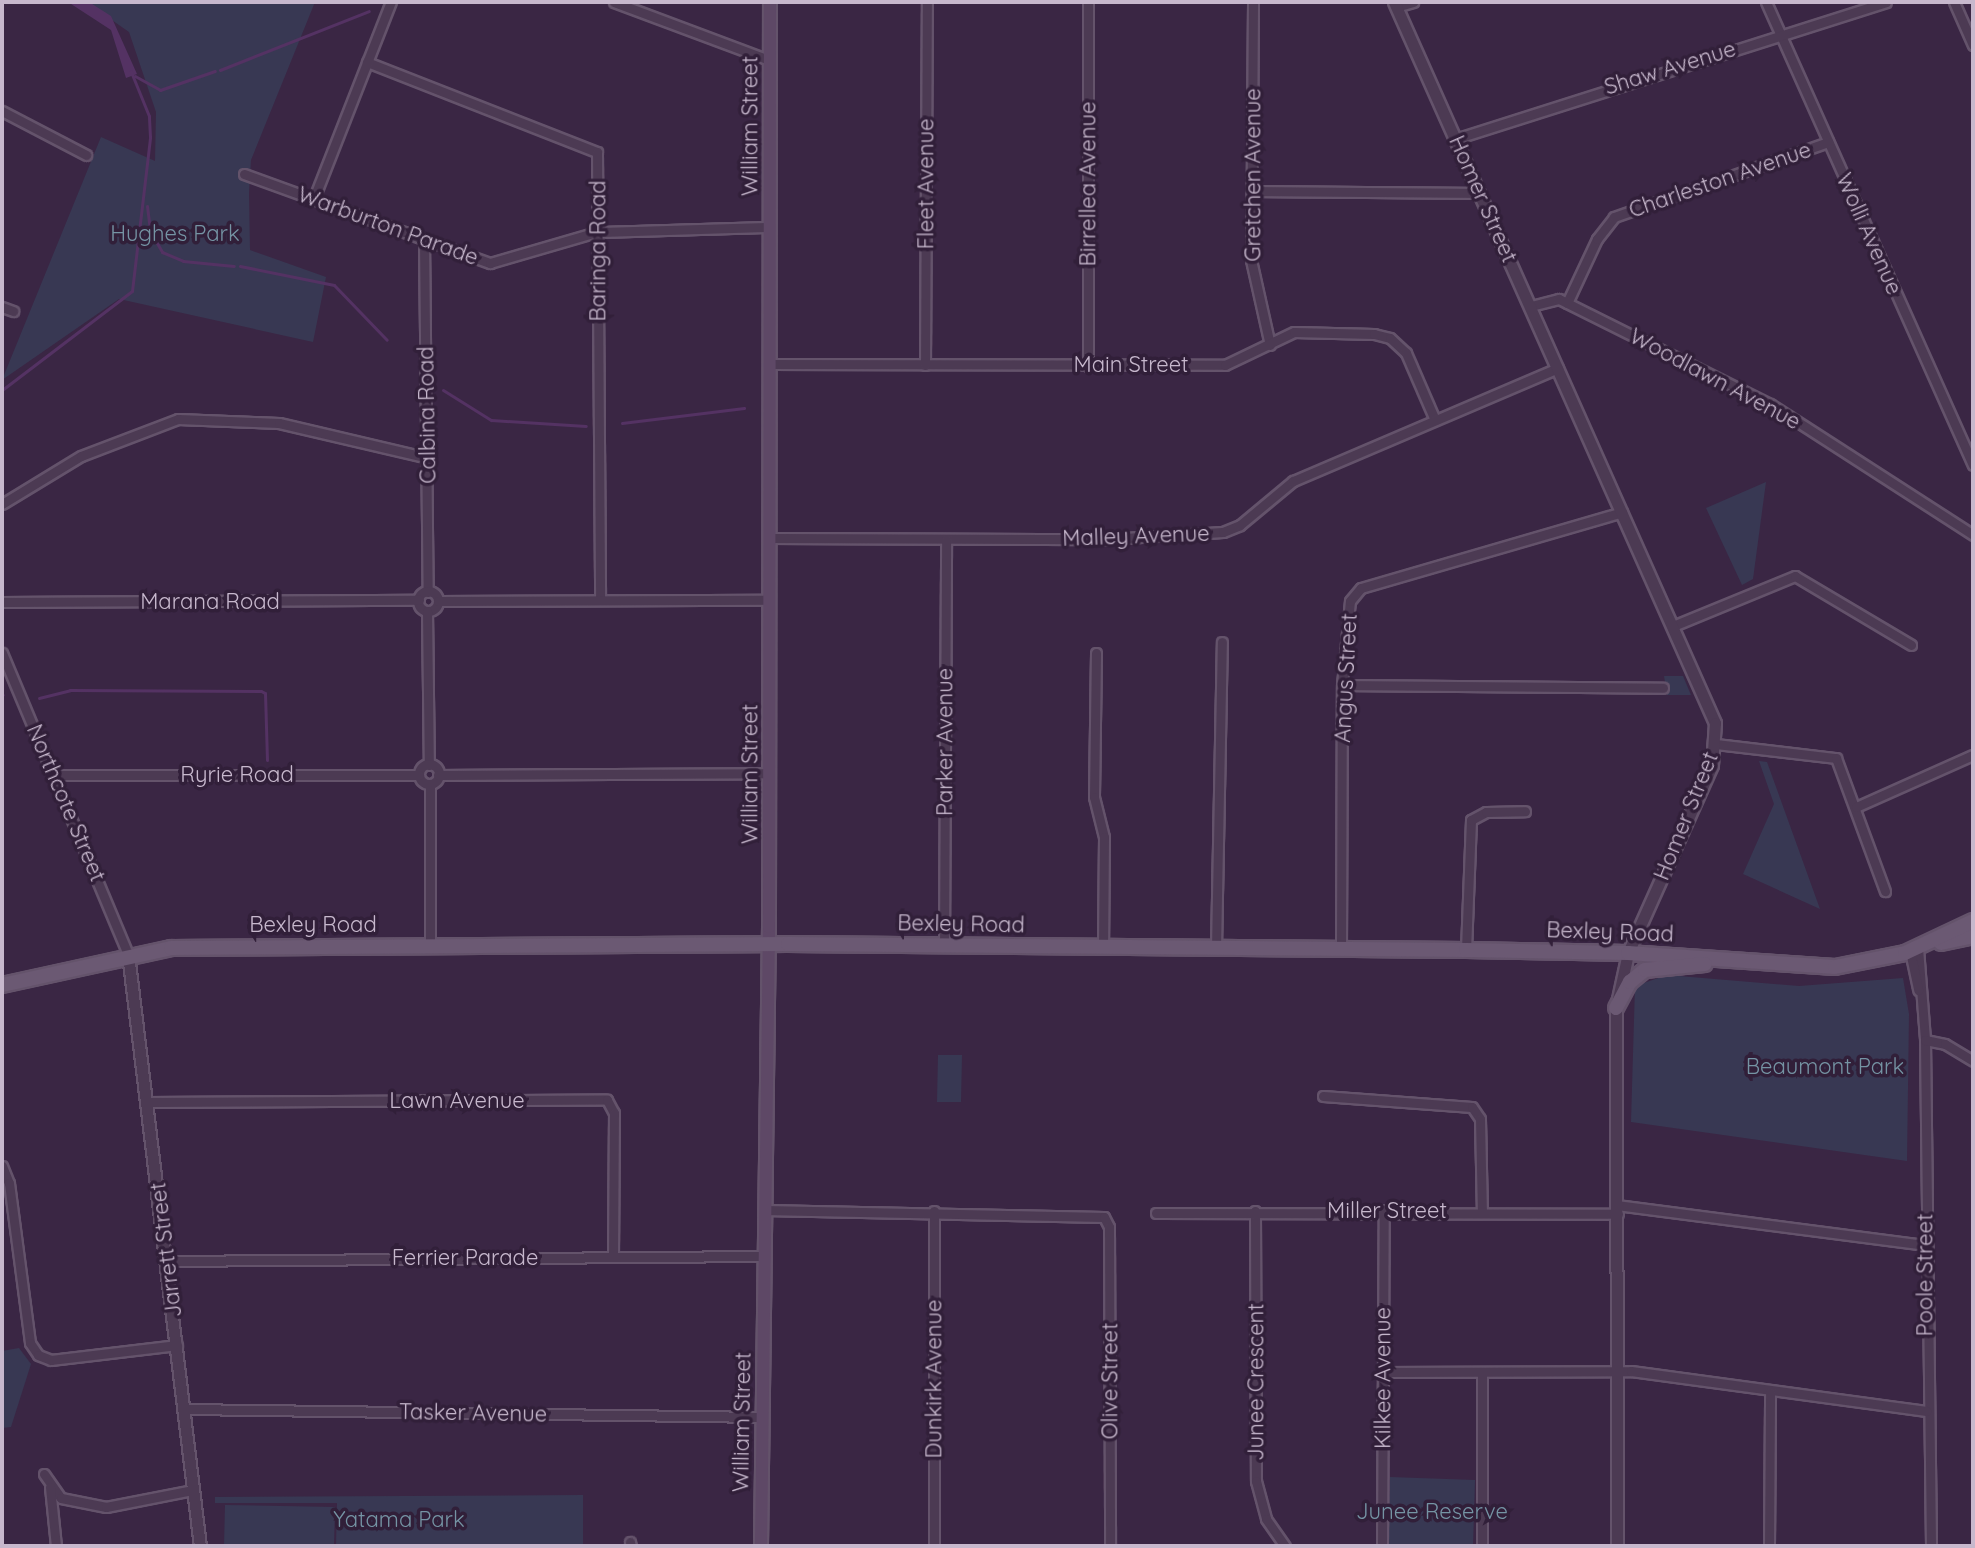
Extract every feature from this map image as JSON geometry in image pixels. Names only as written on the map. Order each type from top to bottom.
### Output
[{"type":"main road","name":"William Street","points":[[761,1546],[770,773],[770,2]]},
{"type":"main road","name":"Bexley Road","points":[[1916,949],[1973,921]]},
{"type":"main road","name":"Bexley Road","points":[[2,985],[128,954],[171,948],[768,944],[1466,950],[1628,953],[1835,967],[1973,936]]},
{"type":"main road","points":[[1616,1008],[1630,982],[1645,970],[1696,967],[1717,960]]},
{"type":"street","points":[[314,198],[391,2]]},
{"type":"street","points":[[614,2],[769,60]]},
{"type":"street","name":"Fleet Avenue","points":[[925,365],[927,2]]},
{"type":"street","name":"Birrellea Avenue","points":[[1088,2],[1088,366]]},
{"type":"street","name":"Gretchen Avenue","points":[[1253,2],[1252,271],[1270,345]]},
{"type":"street","points":[[1395,4],[1413,2]]},
{"type":"street","name":"Wolli Avenue","points":[[1766,2],[1973,465]]},
{"type":"street","name":"Shaw Avenue","points":[[1455,139],[1886,2]]},
{"type":"street","points":[[1954,2],[1973,45]]},
{"type":"street","name":"Homer Street","points":[[1395,4],[1711,709],[1716,744],[1709,770],[1628,953],[1616,1008],[1617,1546]]},
{"type":"street","name":"Baringa Road","points":[[367,62],[597,152],[600,597]]},
{"type":"street","points":[[2,111],[86,155]]},
{"type":"street","name":"Charleston Avenue","points":[[1567,303],[1597,239],[1614,217],[1828,142]]},
{"type":"street","name":"Warburton Parade","points":[[244,174],[490,263],[597,232],[770,227]]},
{"type":"street","points":[[1253,191],[1479,193]]},
{"type":"street","name":"Calbina Road","points":[[424,239],[428,592]]},
{"type":"street","points":[[1531,306],[1553,297],[1567,303]]},
{"type":"street","name":"Woodlawn Avenue","points":[[1567,303],[1770,404],[1973,535]]},
{"type":"street","points":[[2,307],[13,311]]},
{"type":"street","name":"Main Street","points":[[770,364],[1225,365],[1294,332],[1390,338],[1406,353],[1435,420]]},
{"type":"street","name":"Malley Avenue","points":[[770,538],[946,539],[1223,532],[1240,525],[1293,481],[1558,368]]},
{"type":"street","points":[[2,504],[81,456],[178,419],[279,423],[428,458]]},
{"type":"street","name":"Angus Street","points":[[1341,949],[1345,619],[1361,588],[1622,512]]},
{"type":"street","name":"Parker Avenue","points":[[944,946],[946,539]]},
{"type":"street","points":[[1673,626],[1795,576],[1911,645]]},
{"type":"street","points":[[438,601],[428,592],[419,600],[427,611],[429,765],[438,775]]},
{"type":"street","points":[[427,611],[438,601],[600,597],[770,600]]},
{"type":"street","name":"Marana Road","points":[[2,602],[419,600]]},
{"type":"street","points":[[1216,948],[1222,642]]},
{"type":"street","name":"Northcote Street","points":[[2,653],[128,954]]},
{"type":"street","points":[[1096,653],[1094,797],[1104,837],[1103,947]]},
{"type":"street","points":[[1342,685],[1663,688]]},
{"type":"street","points":[[1716,744],[1836,758],[1885,891]]},
{"type":"street","points":[[1856,807],[1973,755]]},
{"type":"street","points":[[429,765],[419,775],[430,784]]},
{"type":"street","points":[[430,947],[430,784],[438,775],[770,773]]},
{"type":"street","name":"Ryrie Road","points":[[54,775],[419,775]]},
{"type":"street","points":[[1466,950],[1471,820],[1486,812],[1525,811]]},
{"type":"street","name":"Poole Street","points":[[1916,949],[1925,1040],[1926,1411],[1931,1546]]},
{"type":"street","name":"Jarrett Street","points":[[128,954],[149,1102],[200,1546]]},
{"type":"street","points":[[1925,1040],[1945,1044],[1973,1061]]},
{"type":"street","points":[[1323,1096],[1472,1107],[1480,1119],[1482,1212]]},
{"type":"street","name":"Lawn Avenue","points":[[149,1102],[607,1100],[614,1113],[613,1257]]},
{"type":"street","points":[[2,1166],[9,1183],[30,1343],[38,1355],[51,1360],[177,1345]]},
{"type":"street","name":"Miller Street","points":[[1156,1213],[1618,1209],[1925,1245]]},
{"type":"street","points":[[764,1210],[934,1211]]},
{"type":"street","name":"Kilkee Avenue","points":[[1382,1546],[1384,1210]]},
{"type":"street","name":"Olive Street","points":[[934,1211],[1104,1217],[1109,1227],[1110,1546]]},
{"type":"street","name":"Dunkirk Avenue","points":[[934,1211],[934,1546]]},
{"type":"street","name":"Junee Crescent","points":[[1255,1211],[1256,1481],[1266,1519],[1285,1546]]},
{"type":"street","name":"Ferrier Parade","points":[[167,1261],[764,1256]]},
{"type":"street","points":[[1383,1372],[1618,1372],[1926,1411]]},
{"type":"street","points":[[1482,1373],[1482,1546]]},
{"type":"street","points":[[1769,1546],[1770,1392]]},
{"type":"street","name":"Tasker Avenue","points":[[184,1409],[762,1417]]},
{"type":"street","points":[[44,1474],[50,1487],[56,1546]]},
{"type":"street","points":[[50,1487],[76,1503],[106,1507],[193,1490]]},
{"type":"green space","name":"Hughes Park","points":[[86,2],[315,2],[251,160],[249,193],[250,250],[326,277],[313,342],[119,299],[2,380],[101,137],[155,161],[156,112],[129,32]]},
{"type":"green space","points":[[1766,482],[1753,579],[1742,585],[1706,508]]},
{"type":"green space","points":[[1664,676],[1683,676],[1691,695],[1667,695]]},
{"type":"green space","points":[[1759,761],[1767,762],[1820,909],[1743,874],[1774,804]]},
{"type":"green space","name":"Beaumont Park","points":[[1667,975],[1799,986],[1903,978],[1909,1014],[1907,1161],[1631,1122],[1635,986]]},
{"type":"green space","points":[[938,1055],[962,1055],[961,1102],[937,1102]]},
{"type":"green space","points":[[19,1348],[31,1364],[11,1427],[2,1428],[2,1351]]},
{"type":"green space","name":"Junee Reserve","points":[[1390,1477],[1475,1480],[1473,1546],[1388,1546]]},
{"type":"green space","name":"Yatama Park","points":[[583,1495],[583,1546],[336,1546],[337,1503],[215,1503],[215,1497]]},
{"type":"green space","points":[[225,1505],[335,1507],[334,1546],[224,1546]]},
{"type":"shaded area","points":[[68,2],[89,2],[111,16],[137,74],[126,78],[111,30]]},
{"type":"waterway","points":[[220,70],[369,11]]},
{"type":"waterway","points":[[135,76],[160,90],[215,71]]},
{"type":"waterway","points":[[2,390],[132,291],[150,137],[149,116],[131,72]]},
{"type":"waterway","points":[[147,206],[150,231],[162,252],[183,261],[234,266]]},
{"type":"waterway","points":[[240,266],[334,285],[387,340]]},
{"type":"waterway","points":[[443,390],[491,420],[586,426]]},
{"type":"waterway","points":[[622,423],[744,408]]},
{"type":"waterway","points":[[39,698],[70,690],[261,691],[265,693],[267,760]]}]
